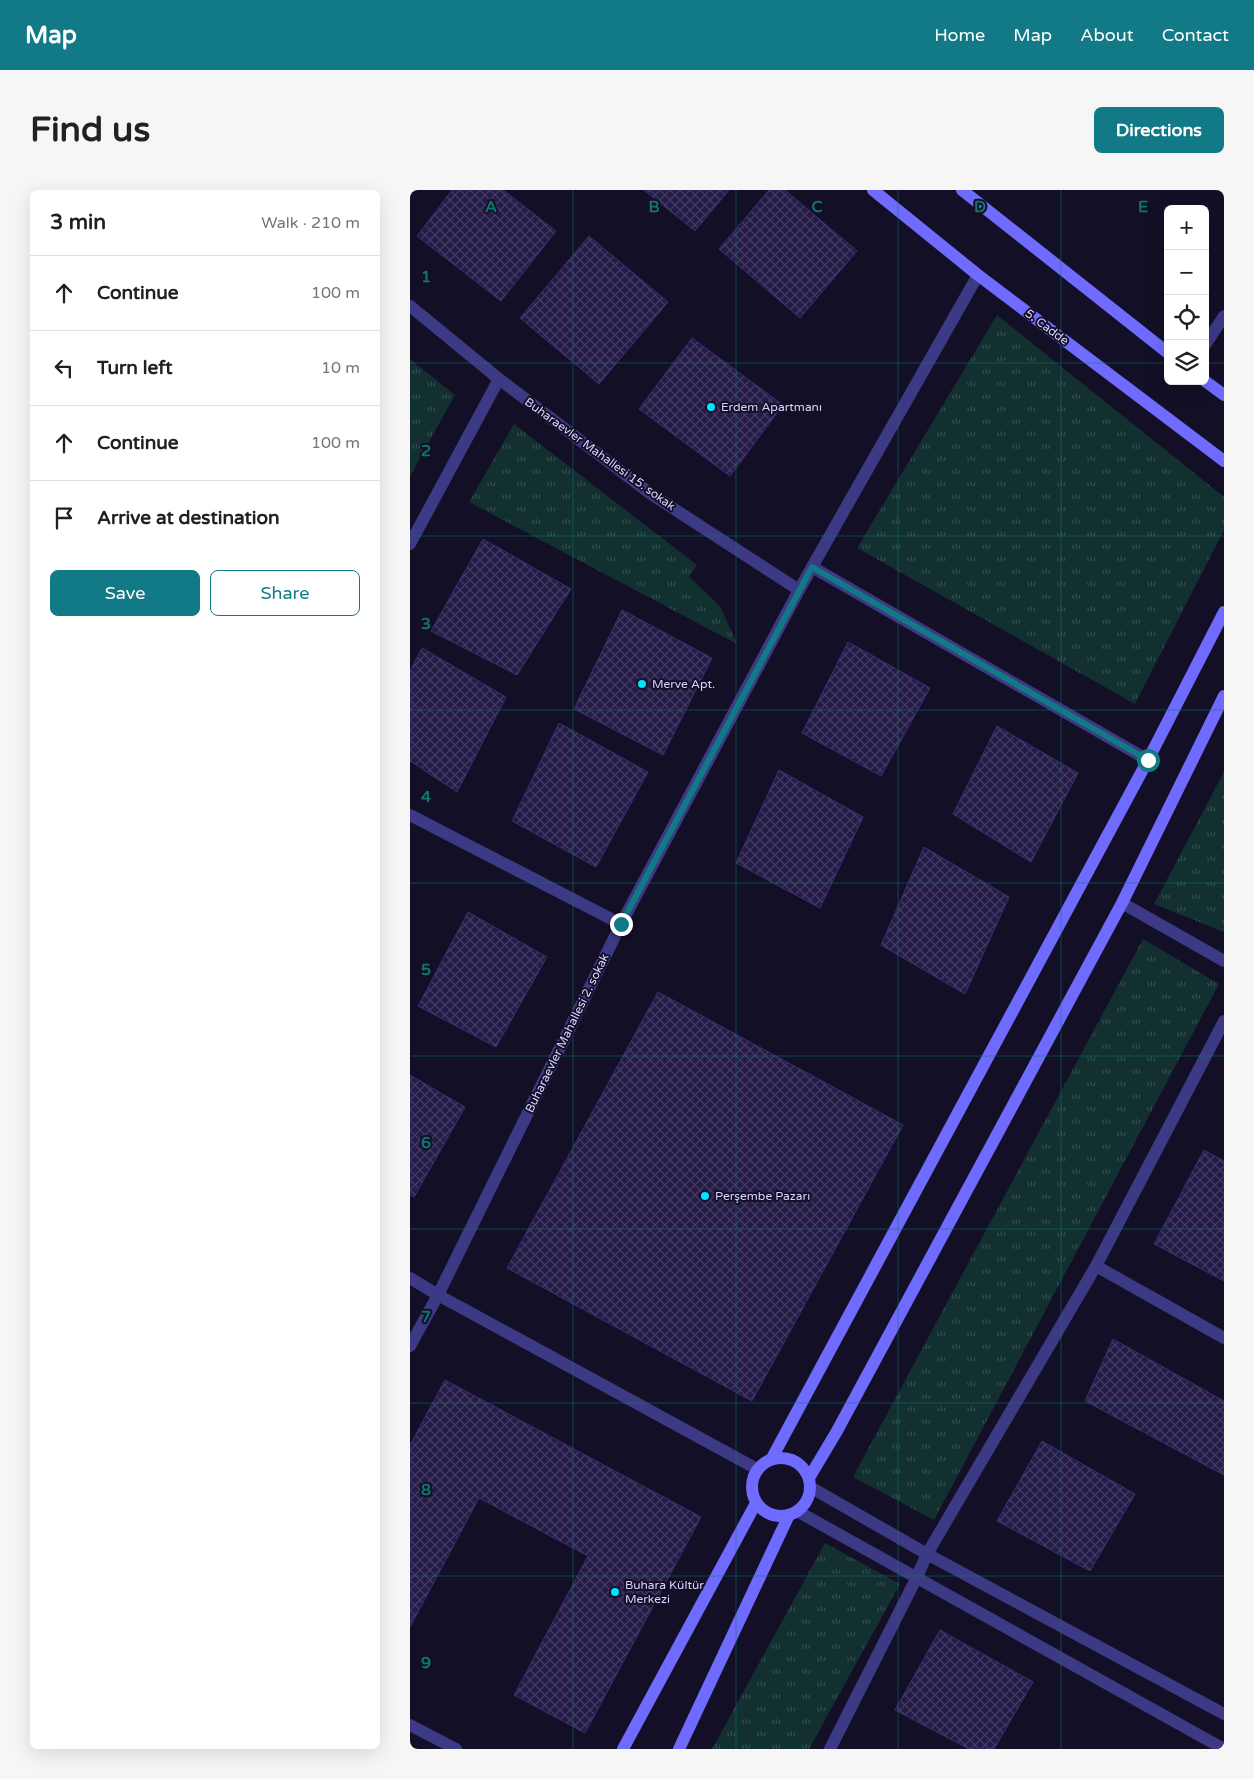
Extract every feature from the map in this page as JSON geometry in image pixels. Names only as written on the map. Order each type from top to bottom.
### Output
[{"type":"street","name":"5. Cadde","points":[[873,190],[978,275],[1224,461]]},
{"type":"street","points":[[962,190],[1164,349]]},
{"type":"street","name":"Buharaevler Mahallesi 2. sokak","points":[[410,1346],[438,1295],[621,924],[799,590],[978,275]]},
{"type":"street","name":"Buharaevler Mahallesi 15. sokak","points":[[410,306],[499,379],[651,494],[799,590]]},
{"type":"street","points":[[1208,340],[1224,316]]},
{"type":"street","points":[[410,544],[499,379]]},
{"type":"street","points":[[1209,384],[1224,394]]},
{"type":"street","points":[[812,567],[1148,760]]},
{"type":"street","points":[[772,1458],[1148,760],[1224,612]]},
{"type":"street","points":[[679,1749],[793,1513],[804,1504],[808,1496],[809,1483],[1122,903],[1224,696]]},
{"type":"street","points":[[410,815],[621,924]]},
{"type":"street","points":[[1122,903],[1224,961]]},
{"type":"street","points":[[830,1749],[927,1554],[1096,1266],[1224,1021]]},
{"type":"street","points":[[1096,1266],[1224,1338]]},
{"type":"street","points":[[410,1278],[757,1469]]},
{"type":"street","points":[[1224,1714],[927,1554],[809,1483],[798,1463],[781,1457],[772,1458],[764,1462],[757,1469],[751,1486],[756,1503],[763,1510],[780,1516],[793,1513],[917,1577],[1224,1749]]},
{"type":"street","points":[[623,1749],[756,1503]]},
{"type":"street","points":[[410,1725],[456,1749]]},
{"type":"green space","points":[[997,315],[1224,497],[1224,530],[1135,704],[857,548]]},
{"type":"green space","points":[[410,359],[455,395],[410,476]]},
{"type":"green space","points":[[514,424],[697,565],[689,577],[720,606],[737,644],[469,502]]},
{"type":"green space","points":[[1224,772],[1224,932],[1154,904]]},
{"type":"green space","points":[[1143,939],[1219,984],[934,1520],[853,1477]]},
{"type":"green space","points":[[825,1543],[900,1584],[809,1749],[712,1749]]},
{"type":"building","points":[[452,190],[503,190],[556,231],[501,301],[417,236]]},
{"type":"building","points":[[644,190],[729,190],[695,231]]},
{"type":"building","points":[[769,190],[785,190],[857,251],[800,318],[719,249]]},
{"type":"building","points":[[589,236],[668,302],[599,384],[520,318]]},
{"type":"building","name":"Erdem Apartmanı","points":[[692,338],[783,405],[730,476],[639,409]]},
{"type":"building","points":[[483,539],[571,589],[517,675],[431,631]]},
{"type":"building","name":"Merve Apt.","points":[[622,610],[712,658],[663,755],[574,709]]},
{"type":"building","points":[[848,642],[930,688],[881,776],[802,733]]},
{"type":"building","points":[[422,648],[506,697],[457,792],[410,761],[410,671]]},
{"type":"building","points":[[559,723],[648,772],[596,867],[512,821]]},
{"type":"building","points":[[997,726],[1078,773],[1031,862],[953,814]]},
{"type":"building","points":[[779,770],[863,817],[820,908],[736,863]]},
{"type":"building","points":[[924,847],[1009,897],[965,994],[881,945]]},
{"type":"building","points":[[468,912],[547,957],[496,1047],[418,1006]]},
{"type":"building","name":"Perşembe Pazarı","points":[[658,992],[903,1125],[752,1401],[507,1268]]},
{"type":"building","points":[[410,1075],[465,1107],[414,1197],[410,1195]]},
{"type":"building","points":[[1204,1150],[1224,1161],[1224,1281],[1154,1244]]},
{"type":"building","points":[[1113,1339],[1224,1401],[1224,1475],[1085,1401]]},
{"type":"building","name":"Buhara Kültür Merkezi","points":[[445,1380],[701,1517],[585,1733],[514,1695],[588,1556],[479,1498],[410,1627],[410,1445]]},
{"type":"building","points":[[1042,1441],[1135,1494],[1090,1571],[997,1521]]},
{"type":"building","points":[[940,1630],[1033,1682],[994,1749],[969,1749],[895,1710]]},
{"type":"place","name":"Erdem Apartmanı","points":[[711,407]]},
{"type":"place","name":"Merve Apt.","points":[[642,684]]},
{"type":"place","name":"Perşembe Pazarı","points":[[705,1196]]},
{"type":"place","name":"Buhara Kültür Merkezi","points":[[615,1592]]},
{"type":"route","points":[[621,924],[812,567],[1148,760]]}]
